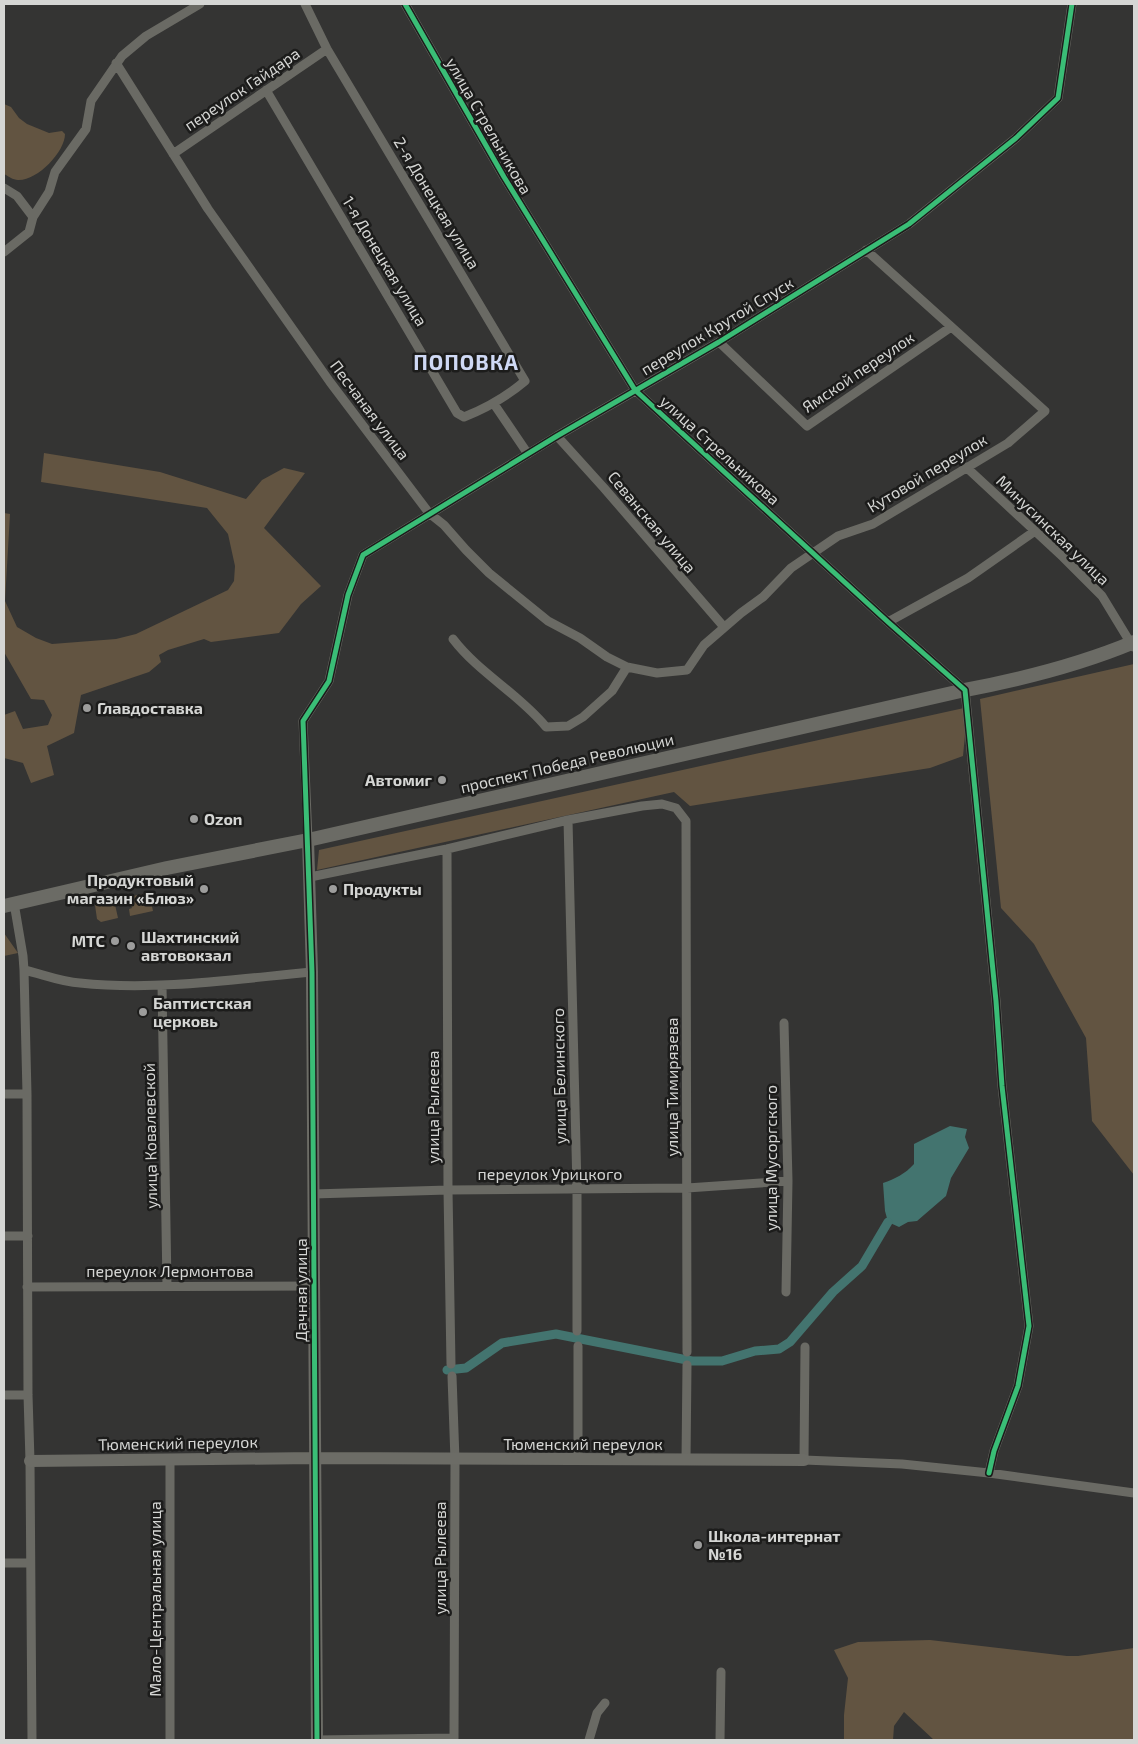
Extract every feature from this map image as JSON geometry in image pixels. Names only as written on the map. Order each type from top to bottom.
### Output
[{"type":"main road","name":"проспект Победа Революции","points":[[9,904],[167,868],[308,840],[1060,669],[1133,645]]},
{"type":"street","points":[[4,252],[29,232],[33,217],[49,192],[55,172],[86,130],[91,102],[116,63],[146,36],[200,4]]},
{"type":"street","name":"2-я Донецкая улица","points":[[305,4],[328,49],[525,381],[511,394],[494,404]]},
{"type":"street","name":"улица Стрельникова","points":[[404,4],[504,178],[635,390],[965,690]]},
{"type":"street","name":"переулок Крутой Спуск","points":[[308,840],[303,721],[329,680],[348,594],[363,555],[557,436],[718,342],[909,224],[1016,138],[1058,98],[1072,4]]},
{"type":"street","name":"переулок Гайдара","points":[[173,154],[328,49]]},
{"type":"street","name":"Песчаная улица","points":[[116,63],[208,209],[330,382],[429,513],[489,573],[548,621],[580,638],[606,657],[627,667],[657,673],[686,670]]},
{"type":"street","name":"1-я Донецкая улица","points":[[266,90],[457,412],[464,417],[494,404]]},
{"type":"street","points":[[4,188],[17,196],[33,217]]},
{"type":"street","points":[[866,250],[951,327]]},
{"type":"street","name":"Ямской переулок","points":[[718,342],[807,426],[951,327]]},
{"type":"street","name":"Кутовой переулок","points":[[686,670],[704,645],[763,598],[791,568],[838,536],[873,524],[1008,443],[1045,411],[951,327]]},
{"type":"street","points":[[494,404],[528,454]]},
{"type":"street","name":"Севанская улица","points":[[557,436],[724,628]]},
{"type":"street","name":"Минусинская улица","points":[[966,468],[1063,557],[1102,596],[1133,645]]},
{"type":"street","points":[[888,622],[968,578],[1034,531]]},
{"type":"street","points":[[453,639],[464,652],[513,694],[546,727],[568,726],[583,717],[612,691],[627,667]]},
{"type":"street","points":[[965,690],[995,991],[1002,1086],[1029,1326],[1018,1386],[994,1451],[989,1473]]},
{"type":"street","name":"улица Тимирязева","points":[[568,820],[662,804],[676,808],[686,821],[687,1352]]},
{"type":"street","points":[[310,877],[447,849],[568,820]]},
{"type":"street","name":"улица Белинского","points":[[568,820],[578,1331]]},
{"type":"street","name":"Дачная улица","points":[[308,840],[312,972],[317,1740]]},
{"type":"street","name":"улица Рылеева","points":[[447,849],[448,1190],[451,1364]]},
{"type":"street","points":[[9,904],[24,970],[27,1094],[29,1563],[32,1740]]},
{"type":"street","points":[[24,970],[77,983],[110,986],[162,985],[312,972]]},
{"type":"street","name":"улица Ковалевской","points":[[162,985],[167,1286]]},
{"type":"street","name":"улица Мусоргского","points":[[784,1023],[788,1181],[786,1292]]},
{"type":"street","points":[[4,1094],[27,1094]]},
{"type":"street","name":"переулок Урицкого","points":[[313,1194],[448,1190],[687,1188],[788,1181]]},
{"type":"street","points":[[4,1236],[28,1236]]},
{"type":"street","name":"переулок Лермонтова","points":[[27,1287],[314,1286]]},
{"type":"street","points":[[578,1346],[578,1460]]},
{"type":"street","points":[[804,1460],[805,1347]]},
{"type":"street","points":[[686,1460],[687,1364]]},
{"type":"street","name":"улица Рылеева","points":[[452,1376],[455,1460],[454,1739]]},
{"type":"street","points":[[4,1395],[28,1395]]},
{"type":"street","name":"Тюменский переулок","points":[[30,1461],[314,1458],[804,1460],[902,1464],[989,1473],[1134,1493]]},
{"type":"street","name":"Мало-Центральная улица","points":[[170,1459],[170,1740]]},
{"type":"street","points":[[4,1563],[29,1563]]},
{"type":"street","points":[[720,1672],[720,1740]]},
{"type":"street","points":[[589,1740],[597,1713],[604,1703]]},
{"type":"street","points":[[317,1740],[454,1739]]},
{"type":"shaded area","points":[[4,104],[11,107],[19,118],[27,124],[49,133],[62,131],[65,134],[60,149],[49,164],[33,176],[25,179],[16,180],[4,174]]},
{"type":"shaded area","points":[[44,453],[160,472],[246,499],[262,480],[284,468],[305,473],[264,528],[321,586],[301,604],[279,633],[211,642],[204,639],[168,650],[159,655],[161,662],[149,672],[81,695],[74,733],[47,746],[54,775],[31,783],[23,763],[4,758],[4,715],[15,711],[23,729],[48,725],[52,715],[44,700],[31,699],[4,652],[4,513],[10,514],[5,601],[17,627],[36,638],[52,644],[116,639],[136,634],[228,590],[234,581],[235,566],[228,534],[207,508],[41,482]]},
{"type":"shaded area","points":[[1134,664],[1134,1175],[1092,1121],[1086,1038],[1034,944],[1001,908],[980,699]]},
{"type":"shaded area","points":[[964,708],[965,735],[963,756],[930,768],[690,806],[674,792],[317,870],[319,850]]},
{"type":"shaded area","points":[[149,893],[153,911],[130,916],[129,909],[132,908],[127,897]]},
{"type":"shaded area","points":[[114,900],[118,918],[101,922],[97,919],[95,905]]},
{"type":"shaded area","points":[[4,933],[18,953],[4,956]]},
{"type":"shaded area","points":[[930,1640],[1067,1656],[1134,1648],[1134,1740],[934,1740],[904,1712],[894,1726],[893,1740],[844,1740],[844,1715],[848,1678],[834,1650],[858,1642]]},
{"type":"water","points":[[950,1126],[967,1129],[965,1137],[969,1148],[951,1178],[946,1196],[917,1221],[908,1222],[899,1227],[888,1222],[885,1211],[883,1183],[900,1176],[914,1164],[914,1144]]},
{"type":"waterway","points":[[447,1370],[466,1368],[502,1343],[556,1334],[692,1361],[722,1361],[755,1351],[779,1349],[790,1342],[833,1292],[862,1266],[888,1222]]},
{"type":"cycle path","points":[[405,4],[504,177],[635,390],[965,690],[996,1001],[1002,1086],[1029,1326],[1018,1386],[994,1451],[989,1473]]},
{"type":"cycle path","points":[[317,1740],[312,972],[303,721],[329,681],[348,595],[363,555],[557,436],[719,342],[909,224],[1016,138],[1058,98],[1072,4]]},
{"type":"place","name":"Главдоставка","points":[[87,708]]},
{"type":"place","name":"Автомиг","points":[[442,780]]},
{"type":"place","name":"Ozon","points":[[194,819]]},
{"type":"place","name":"Продуктовый магазин «Блюз»","points":[[204,889]]},
{"type":"place","name":"Продукты","points":[[333,889]]},
{"type":"place","name":"МТС","points":[[115,941]]},
{"type":"place","name":"Шахтинский автовокзал","points":[[131,946]]},
{"type":"place","name":"Баптистская церковь","points":[[143,1012]]},
{"type":"place","name":"Школа-интернат №16","points":[[698,1545]]},
{"type":"district","name":"ПОПОВКА","points":[[466,363]]}]
